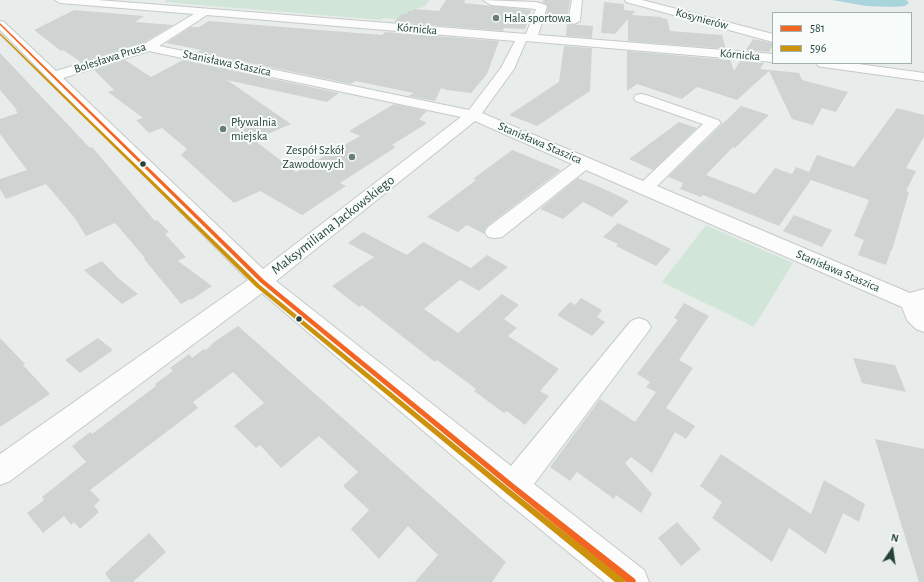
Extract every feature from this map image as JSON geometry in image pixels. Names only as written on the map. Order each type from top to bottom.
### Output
[{"type":"street","name":"Kórnicka","points":[[60,0],[772,58]]},
{"type":"street","name":"Maksymiliana Jackowskiego","points":[[0,470],[262,281],[473,115],[507,69],[527,38],[542,7],[536,5],[491,2],[488,0]]},
{"type":"street","points":[[574,21],[577,0]]},
{"type":"street","name":"Kosynierów","points":[[630,0],[772,38]]},
{"type":"street","name":"Bolesława Prusa","points":[[54,76],[148,47],[205,12]]},
{"type":"street","points":[[0,24],[262,281],[513,487],[632,582]]},
{"type":"street","name":"Stanisława Staszica","points":[[148,47],[473,115],[646,188],[921,298]]},
{"type":"street","points":[[836,64],[877,67],[899,67],[906,64]]},
{"type":"street","points":[[877,67],[924,77]]},
{"type":"street","points":[[877,67],[924,82]]},
{"type":"street","points":[[641,98],[713,123],[646,188]]},
{"type":"street","points":[[495,232],[585,162]]},
{"type":"street","points":[[921,298],[913,308],[915,314],[924,323]]},
{"type":"street","points":[[513,487],[639,327]]},
{"type":"green space","points":[[168,0],[430,0],[424,7],[414,9],[413,11],[408,11],[406,14],[401,14],[396,19],[383,18],[381,20],[164,2]]},
{"type":"green space","points":[[706,225],[793,263],[754,327],[662,282]]},
{"type":"water","points":[[832,0],[906,0],[909,3],[905,6],[893,7],[866,6]]},
{"type":"building","points":[[446,0],[465,0],[464,3],[531,10],[525,29],[504,28],[503,31],[394,22],[401,14],[406,14],[408,11],[413,11],[414,9],[439,11]]},
{"type":"building","points":[[544,0],[570,0],[566,24],[544,22],[548,7],[542,2]]},
{"type":"building","points":[[604,2],[624,4],[624,10],[635,11],[632,15],[661,17],[667,19],[670,31],[722,35],[726,49],[628,41],[628,19],[615,34],[601,33]]},
{"type":"building","points":[[74,10],[144,16],[135,22],[173,25],[143,43],[81,62],[63,50],[61,51],[34,30]]},
{"type":"building","points":[[209,21],[382,35],[385,32],[499,41],[487,74],[471,93],[441,88],[435,101],[408,96],[414,93],[355,81],[351,84],[197,52],[202,50],[166,43],[191,27],[199,27]]},
{"type":"building","points":[[567,24],[593,26],[592,38],[566,36]]},
{"type":"building","points":[[753,39],[772,43],[772,47],[769,52],[746,50]]},
{"type":"building","points":[[564,46],[592,48],[590,91],[537,126],[509,115],[559,82]]},
{"type":"building","points":[[627,51],[730,60],[734,71],[740,61],[764,63],[760,69],[799,73],[802,80],[848,92],[836,112],[822,108],[813,125],[792,119],[769,71],[737,100],[697,87],[682,99],[637,84],[627,91]]},
{"type":"building","points":[[0,53],[90,148],[92,147],[155,221],[157,220],[169,232],[165,234],[186,257],[178,261],[212,286],[191,300],[190,299],[181,304],[115,223],[86,236],[74,217],[46,184],[6,199],[0,189],[0,179],[27,170],[0,134],[0,119],[18,113],[0,90]]},
{"type":"building","points":[[125,60],[151,77],[183,60],[339,93],[327,102],[227,80],[291,124],[254,140],[296,172],[360,136],[349,131],[394,104],[427,111],[419,119],[427,123],[392,145],[396,147],[340,183],[346,186],[302,215],[260,191],[234,203],[181,155],[187,149],[162,128],[149,133],[136,120],[143,118],[108,92],[114,90],[94,70]]},
{"type":"building","points":[[741,106],[769,115],[735,148],[733,147],[706,175],[755,194],[775,168],[792,174],[796,167],[809,172],[817,155],[854,167],[897,108],[924,115],[924,137],[906,168],[916,171],[906,191],[909,192],[892,250],[886,265],[858,255],[864,240],[854,236],[869,200],[811,180],[779,226],[703,195],[701,197],[680,189],[683,183],[668,177]]},
{"type":"building","points":[[679,122],[697,128],[653,170],[629,159]]},
{"type":"building","points":[[512,150],[561,170],[487,226],[484,234],[467,225],[458,232],[427,217],[476,180],[473,179]]},
{"type":"building","points":[[578,178],[629,201],[612,217],[583,202],[563,219],[540,209]]},
{"type":"building","points":[[794,215],[832,230],[822,247],[783,231]]},
{"type":"building","points":[[618,223],[671,249],[656,266],[616,246],[618,244],[603,237]]},
{"type":"building","points":[[363,232],[407,255],[423,242],[471,268],[487,255],[508,267],[479,291],[460,280],[424,309],[458,333],[502,294],[519,305],[504,319],[517,328],[508,336],[559,369],[540,391],[549,396],[525,425],[507,411],[504,413],[474,391],[476,389],[437,360],[435,362],[362,305],[359,307],[332,286],[374,257],[348,243]]},
{"type":"building","points":[[102,261],[118,278],[138,294],[122,304],[84,270]]},
{"type":"building","points":[[581,298],[602,310],[597,317],[605,322],[592,336],[557,315],[570,302],[575,305]]},
{"type":"building","points":[[684,303],[709,316],[679,360],[693,368],[666,408],[695,426],[686,439],[675,432],[652,473],[631,457],[625,463],[652,494],[641,513],[616,495],[614,499],[577,472],[570,481],[550,467],[600,399],[635,422],[656,392],[646,387],[650,382],[637,374],[678,320],[674,318]]},
{"type":"building","points":[[238,326],[506,562],[492,582],[415,582],[438,555],[408,526],[379,559],[351,529],[369,510],[343,486],[358,472],[319,436],[281,468],[260,445],[256,448],[234,426],[264,403],[233,372],[193,402],[198,408],[90,490],[100,500],[94,506],[99,512],[80,529],[74,522],[71,525],[64,516],[43,533],[27,513],[44,500],[42,497],[86,462],[72,446],[90,432],[92,434],[156,386],[155,384],[173,371],[170,368],[189,354],[192,358],[204,349],[206,350],[214,342]]},
{"type":"building","points":[[0,338],[25,364],[23,365],[50,394],[0,427]]},
{"type":"building","points":[[98,338],[113,350],[80,373],[65,360]]},
{"type":"building","points":[[853,358],[895,365],[906,392],[862,383]]},
{"type":"building","points":[[875,439],[924,449],[924,582],[919,582]]},
{"type":"building","points":[[721,454],[811,514],[824,480],[865,504],[859,522],[843,513],[826,554],[789,528],[772,562],[712,518],[722,502],[700,486]]},
{"type":"building","points":[[677,522],[701,549],[681,566],[658,538]]},
{"type":"building","points":[[149,533],[166,552],[133,582],[111,582],[105,573]]},
{"type":"transit line","name":"581","points":[[0,24],[262,281],[513,487],[632,582]]},
{"type":"transit line","name":"596","points":[[0,34],[258,286],[621,582]]},
{"type":"place","name":"Hala sportowa","points":[[496,18]]},
{"type":"place","name":"Pływalnia miejska","points":[[223,129]]},
{"type":"place","name":"Zespół Szkół Zawodowych","points":[[352,157]]}]
